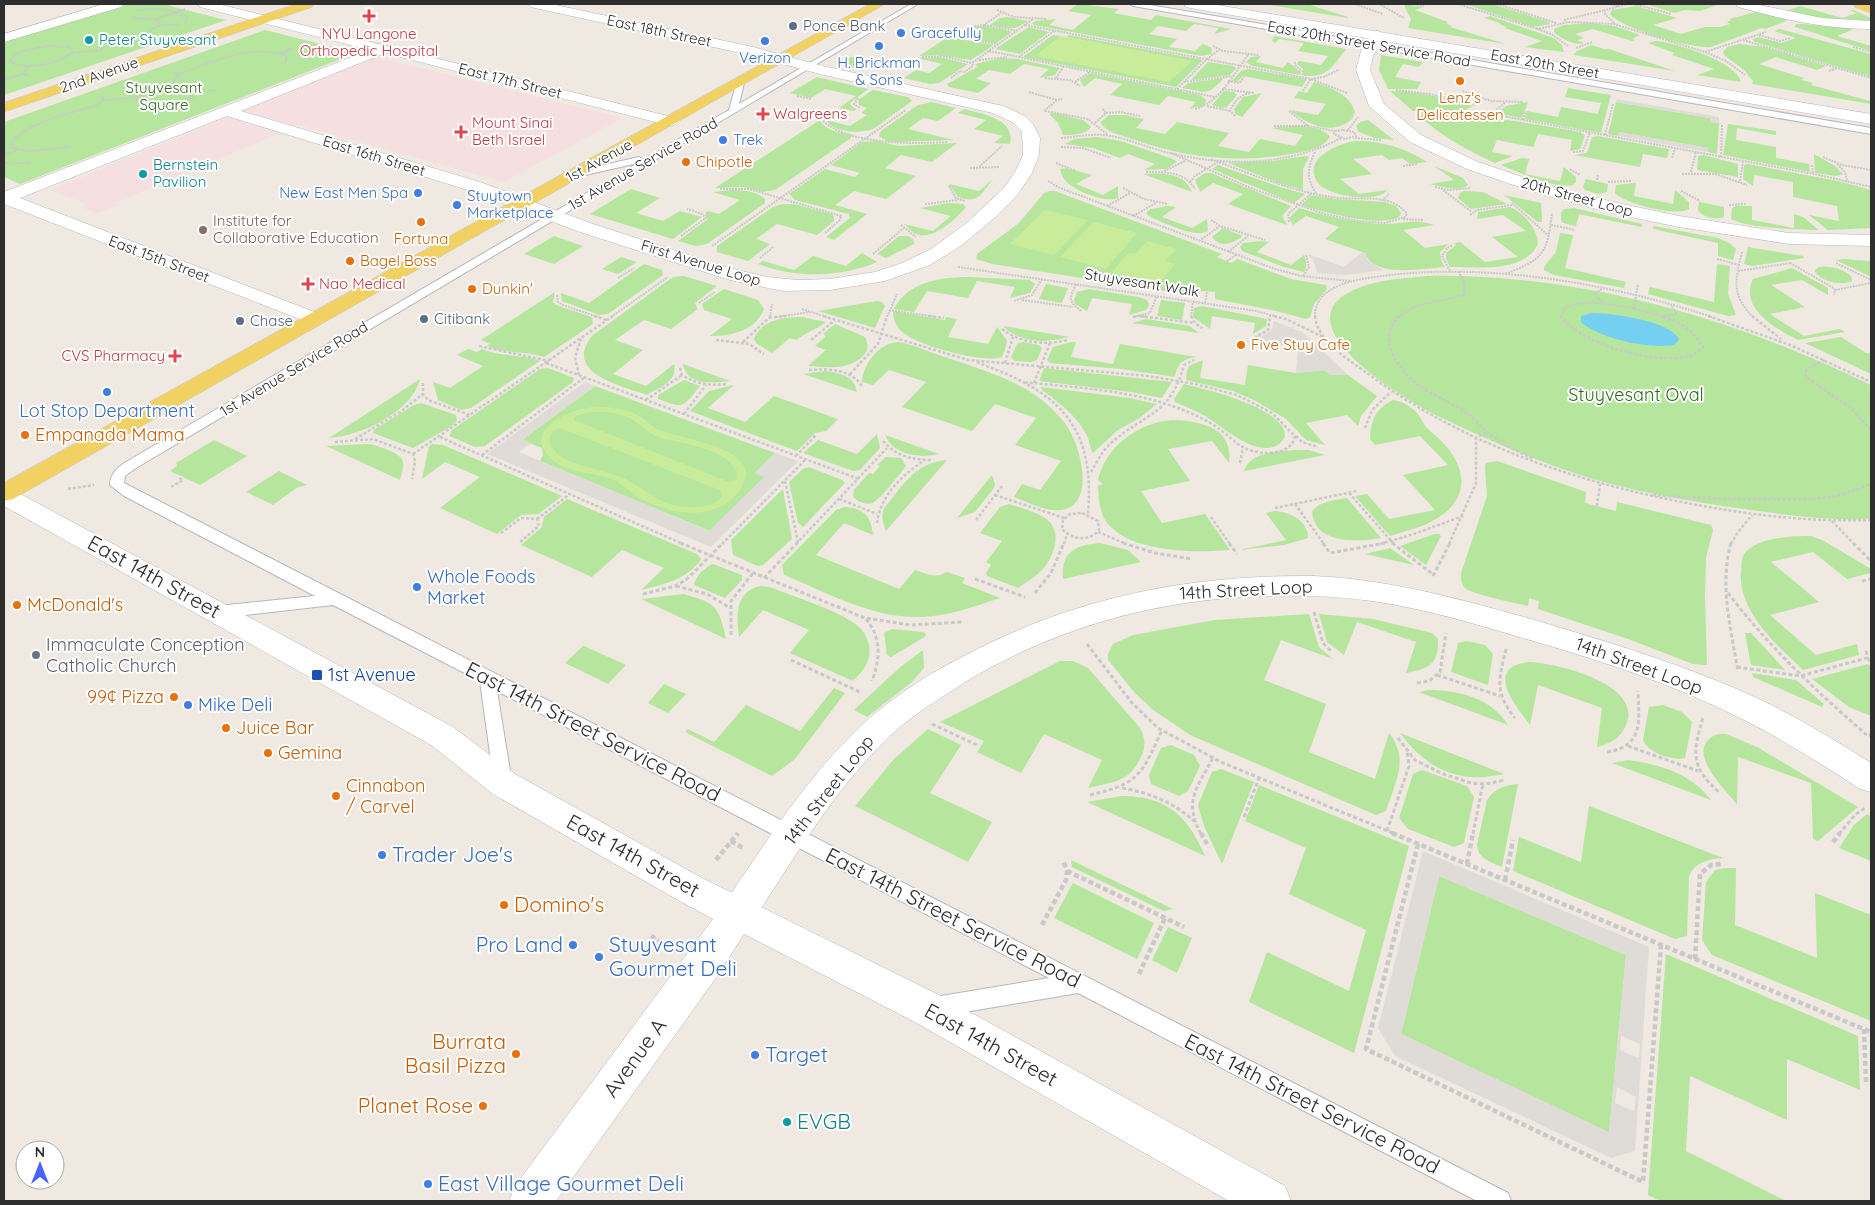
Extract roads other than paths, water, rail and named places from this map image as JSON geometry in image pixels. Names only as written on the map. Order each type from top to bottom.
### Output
[{"type":"main road","name":"2nd Avenue","points":[[4,108],[308,4]]},
{"type":"main road","name":"1st Avenue","points":[[4,494],[782,59],[874,4]]},
{"type":"main road","points":[[1859,4],[1871,9]]},
{"type":"street","points":[[4,38],[117,4]]},
{"type":"street","name":"East 17th Street","points":[[204,4],[671,121]]},
{"type":"street","name":"East 18th Street","points":[[535,4],[782,59]]},
{"type":"street","name":"East 20th Street","points":[[1190,4],[1260,16],[1375,40],[1451,48],[1871,119]]},
{"type":"street","points":[[1742,4],[1798,18],[1842,24],[1871,25]]},
{"type":"street","name":"20th Street Loop","points":[[1375,40],[1364,60],[1363,72],[1368,88],[1382,110],[1417,138],[1444,153],[1494,174],[1587,203],[1735,232],[1779,238],[1871,241]]},
{"type":"street","points":[[4,198],[384,49]]},
{"type":"street","name":"First Avenue Loop","points":[[521,204],[722,272],[764,282],[797,286],[828,285],[888,274],[924,261],[950,245],[980,222],[1003,200],[1022,176],[1033,149],[1032,137],[1027,126],[1016,117],[981,104],[782,59]]},
{"type":"street","name":"East 16th Street","points":[[226,111],[492,192],[521,204]]},
{"type":"street","name":"East 15th Street","points":[[4,198],[315,320]]},
{"type":"street","name":"East 14th Street","points":[[4,494],[442,736],[504,784],[682,884],[926,1008],[1270,1201]]},
{"type":"street","name":"14th Street Loop","points":[[738,913],[810,809],[854,752],[882,725],[932,688],[984,657],[1042,629],[1093,611],[1148,598],[1202,590],[1264,586],[1318,586],[1378,592],[1487,617],[1580,644],[1647,667],[1729,699],[1821,747],[1870,792]]},
{"type":"street","name":"Avenue A","points":[[530,1201],[702,966],[738,913]]},
{"type":"lane","name":"1st Avenue Service Road","points":[[116,480],[119,474],[131,465],[915,4]]},
{"type":"lane","name":"East 20th Street Service Road","points":[[1133,4],[1210,17],[1375,40],[1490,65],[1871,131]]},
{"type":"lane","name":"East 20th Street","points":[[1210,17],[1260,16]]},
{"type":"lane","points":[[1451,48],[1490,65]]},
{"type":"lane","points":[[733,111],[740,82]]},
{"type":"lane","name":"East 20th Street","points":[[1765,113],[1831,112]]},
{"type":"lane","points":[[572,175],[654,157]]},
{"type":"lane","name":"East 14th Street Service Road","points":[[116,480],[121,489],[1500,1201]]},
{"type":"lane","points":[[218,612],[336,599]]},
{"type":"lane","points":[[487,677],[504,784]]},
{"type":"lane","points":[[926,1008],[1079,983]]},
{"type":"water","points":[[1592,313],[1640,319],[1653,323],[1674,333],[1679,340],[1674,345],[1664,346],[1639,344],[1612,338],[1589,328],[1581,322],[1581,316]]},
{"type":"place","name":"NYU Langone Orthopedic Hospital","points":[[369,16]]},
{"type":"place","name":"Ponce Bank","points":[[793,26]]},
{"type":"place","name":"Gracefully","points":[[901,33]]},
{"type":"place","name":"Peter Stuyvesant","points":[[89,40]]},
{"type":"place","name":"Verizon","points":[[765,41]]},
{"type":"place","name":"H. Brickman & Sons","points":[[879,46]]},
{"type":"place","name":"Lenz's Delicatessen","points":[[1460,81]]},
{"type":"place","name":"Walgreens","points":[[763,114]]},
{"type":"place","name":"Mount Sinai Beth Israel","points":[[461,132]]},
{"type":"place","name":"Trek","points":[[723,140]]},
{"type":"place","name":"Chipotle","points":[[686,162]]},
{"type":"place","name":"Bernstein Pavilion","points":[[143,174]]},
{"type":"place","name":"New East Men Spa","points":[[418,193]]},
{"type":"place","name":"Stuytown Marketplace","points":[[457,205]]},
{"type":"place","name":"Fortuna","points":[[421,222]]},
{"type":"place","name":"Institute for Collaborative Education","points":[[203,230]]},
{"type":"place","name":"Bagel Boss","points":[[350,261]]},
{"type":"place","name":"Nao Medical","points":[[308,284]]},
{"type":"place","name":"Dunkin'","points":[[472,289]]},
{"type":"place","name":"Citibank","points":[[424,319]]},
{"type":"place","name":"Chase","points":[[240,321]]},
{"type":"place","name":"Five Stuy Cafe","points":[[1241,345]]},
{"type":"place","name":"CVS Pharmacy","points":[[175,356]]},
{"type":"place","name":"Lot Stop Department","points":[[107,392]]},
{"type":"place","name":"Empanada Mama","points":[[25,435]]},
{"type":"place","name":"Whole Foods Market","points":[[417,587]]},
{"type":"place","name":"McDonald's","points":[[17,605]]},
{"type":"place","name":"Immaculate Conception Catholic Church","points":[[36,655]]},
{"type":"place","name":"1st Avenue","points":[[317,675]]},
{"type":"place","name":"99¢ Pizza","points":[[174,697]]},
{"type":"place","name":"Mike Deli","points":[[188,705]]},
{"type":"place","name":"Juice Bar","points":[[226,728]]},
{"type":"place","name":"Gemina","points":[[268,753]]},
{"type":"place","name":"Cinnabon / Carvel","points":[[336,796]]},
{"type":"place","name":"Trader Joe's","points":[[382,855]]},
{"type":"place","name":"Domino's","points":[[504,905]]},
{"type":"place","name":"Pro Land","points":[[573,945]]},
{"type":"place","name":"Stuyvesant Gourmet Deli","points":[[599,957]]},
{"type":"place","name":"Burrata Basil Pizza","points":[[516,1054]]},
{"type":"place","name":"Target","points":[[755,1055]]},
{"type":"place","name":"Planet Rose","points":[[483,1106]]},
{"type":"place","name":"EVGB","points":[[787,1122]]},
{"type":"place","name":"East Village Gourmet Deli","points":[[428,1184]]},
{"type":"park label","name":"Stuyvesant Square","points":[[164,96]]},
{"type":"park label","name":"Stuyvesant Oval","points":[[1636,395]]}]
